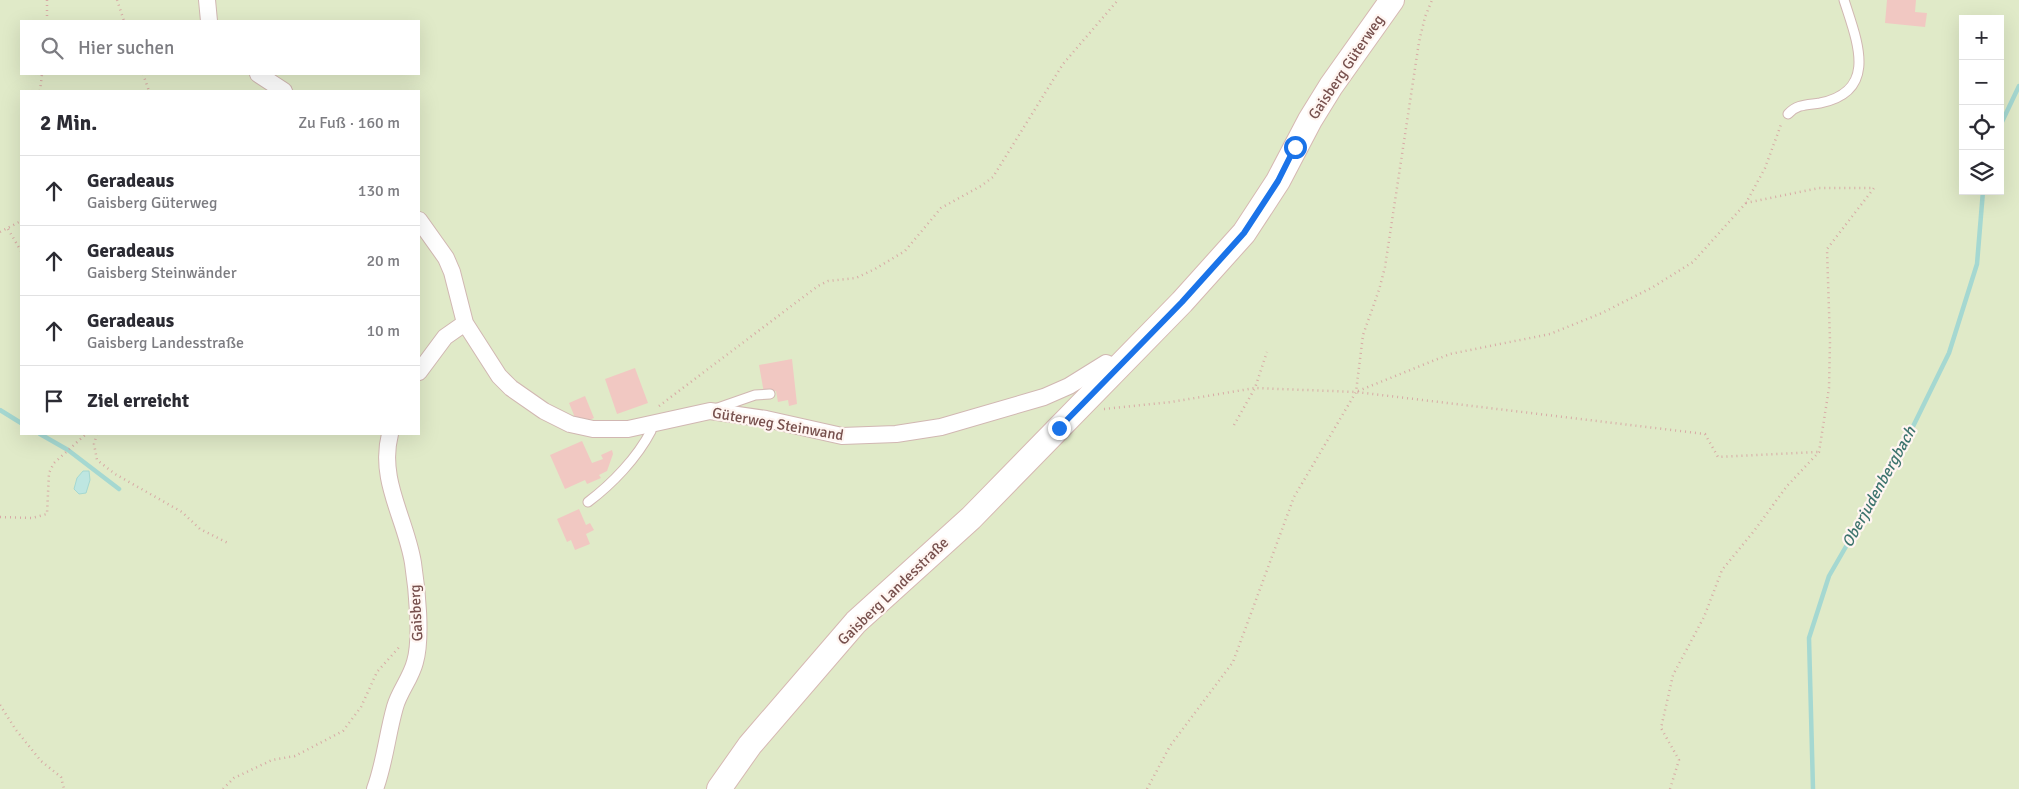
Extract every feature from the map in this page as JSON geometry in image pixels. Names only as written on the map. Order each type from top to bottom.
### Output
[{"type":"main road","name":"Gaisberg Güterweg","points":[[1092,406],[1117,368],[1182,302],[1244,233],[1278,181],[1310,120],[1331,86],[1392,0]]},
{"type":"main road","name":"Gaisberg Landesstraße","points":[[719,789],[750,745],[856,622],[1092,406]]},
{"type":"street","points":[[207,0],[209,20]]},
{"type":"street","points":[[260,75],[282,90]]},
{"type":"street","name":"Güterweg Steinwand","points":[[420,221],[449,264],[465,323],[499,376],[511,388],[544,411],[570,424],[593,430],[620,430],[710,411],[766,419],[842,436],[896,434],[941,426],[1044,396],[1069,386],[1106,362],[1117,368]]},
{"type":"street","points":[[420,371],[445,337],[465,323]]},
{"type":"street","name":"Gaisberg","points":[[375,789],[384,766],[395,705],[415,662],[418,628],[413,563],[393,499],[387,469],[386,450],[390,435]]},
{"type":"lane","points":[[1788,114],[1793,108],[1837,98],[1848,92],[1854,84],[1858,75],[1858,50],[1844,0]]},
{"type":"lane","points":[[710,411],[719,405],[755,395],[770,394]]},
{"type":"lane","points":[[588,502],[605,489],[637,452],[651,431],[645,425]]},
{"type":"path","points":[[47,0],[47,20]]},
{"type":"path","points":[[117,0],[124,20]]},
{"type":"path","points":[[645,425],[647,415],[788,310],[804,294],[828,281],[856,278],[890,260],[904,251],[927,222],[942,208],[975,190],[993,177],[1063,64],[1118,0]]},
{"type":"path","points":[[1147,789],[1170,746],[1233,662],[1294,497],[1356,392],[1363,335],[1385,267],[1418,42],[1432,0]]},
{"type":"path","points":[[40,90],[42,75]]},
{"type":"path","points":[[143,75],[149,90]]},
{"type":"path","points":[[1356,392],[1450,354],[1550,334],[1602,313],[1653,287],[1693,262],[1746,203],[1765,168],[1779,125],[1788,114]]},
{"type":"path","points":[[1670,789],[1679,760],[1661,728],[1673,675],[1704,617],[1722,570],[1754,531],[1786,486],[1819,452],[1828,388],[1830,342],[1827,249],[1874,188],[1818,188],[1746,203]]},
{"type":"path","points":[[0,232],[20,222]]},
{"type":"path","points":[[8,229],[20,250]]},
{"type":"path","points":[[1234,425],[1255,388],[1267,352]]},
{"type":"path","points":[[1092,406],[1171,402],[1255,388],[1356,392],[1705,434],[1718,458],[1819,452]]},
{"type":"path","points":[[0,517],[32,518],[47,514],[49,473],[54,463],[85,435]]},
{"type":"path","points":[[97,435],[94,444],[97,460],[115,474],[182,512],[200,529],[228,542]]},
{"type":"path","points":[[223,789],[234,778],[272,760],[295,756],[344,732],[361,707],[377,672],[418,628]]},
{"type":"path","points":[[0,705],[16,730],[41,761],[61,777],[64,789]]},
{"type":"green space","points":[[0,0],[2019,0],[2019,789],[0,789]]},
{"type":"water","points":[[83,471],[89,471],[90,480],[86,493],[79,494],[74,489],[77,478]]},
{"type":"building","points":[[1887,0],[1916,0],[1915,12],[1927,13],[1925,27],[1885,23]]},
{"type":"building","points":[[792,359],[797,404],[789,406],[788,400],[778,402],[776,391],[764,393],[759,365]]},
{"type":"building","points":[[635,368],[648,403],[617,414],[605,379]]},
{"type":"building","points":[[585,396],[594,418],[582,423],[576,420],[569,403]]},
{"type":"building","points":[[582,441],[592,463],[603,459],[601,455],[612,450],[613,454],[607,471],[599,475],[601,478],[587,484],[585,480],[565,489],[550,455]]},
{"type":"building","points":[[579,509],[586,525],[590,523],[594,530],[586,534],[590,544],[575,550],[571,540],[567,542],[557,519]]},
{"type":"waterway","name":"Oberjudenbergbach","points":[[2004,118],[2019,86]]},
{"type":"waterway","name":"Oberjudenbergbach","points":[[1813,789],[1809,638],[1829,576],[1900,453],[1949,353],[1977,264],[1983,195]]},
{"type":"waterway","points":[[0,410],[20,422]]},
{"type":"waterway","points":[[42,435],[68,450],[119,489]]},
{"type":"route","points":[[1059,428],[1182,302],[1244,233],[1278,181],[1295,147]]}]
